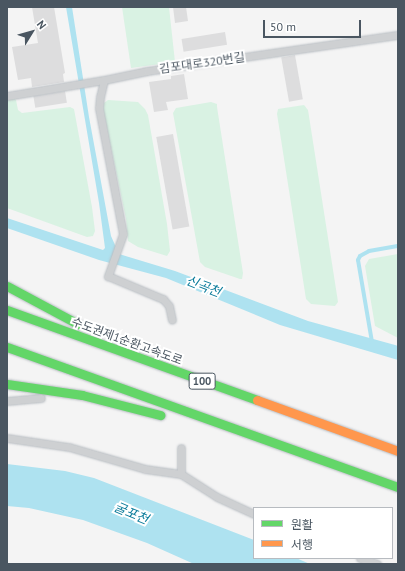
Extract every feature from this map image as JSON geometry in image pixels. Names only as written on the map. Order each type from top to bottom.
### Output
[{"type":"highway","points":[[7,286],[147,361]]},
{"type":"highway","name":"수도권제1순환고속도로","points":[[7,310],[398,451]]},
{"type":"highway","points":[[7,347],[220,425],[398,487]]},
{"type":"highway","points":[[7,384],[82,395],[145,412],[220,425]]},
{"type":"lane","name":"김포대로320번길","points":[[7,96],[104,80],[147,71],[398,35]]},
{"type":"lane","points":[[104,80],[99,108],[122,228],[121,241],[108,276],[164,299],[169,306],[172,320]]},
{"type":"lane","points":[[7,401],[82,395]]},
{"type":"lane","points":[[7,438],[69,447],[145,469],[181,474],[217,497],[253,514]]},
{"type":"lane","points":[[181,448],[181,474]]},
{"type":"lane","points":[[363,559],[377,564]]},
{"type":"green space","points":[[122,7],[169,7],[175,62],[131,68]]},
{"type":"green space","points":[[14,98],[16,100],[18,110],[22,113],[70,107],[74,109],[92,207],[95,231],[93,236],[87,237],[7,208],[7,99]]},
{"type":"green space","points":[[108,100],[138,102],[145,109],[148,115],[167,224],[170,251],[167,256],[138,247],[128,241],[126,219],[103,109],[104,103]]},
{"type":"green space","points":[[211,102],[217,104],[243,273],[242,279],[205,267],[200,262],[173,113],[176,108]]},
{"type":"green space","points":[[304,105],[308,110],[338,302],[335,306],[311,304],[306,299],[277,114],[278,109]]},
{"type":"green space","points":[[398,254],[398,338],[375,326],[365,266],[369,259]]},
{"type":"water","name":"신곡천","points":[[66,7],[72,7],[89,117],[111,236],[119,254],[175,271],[308,321],[398,346],[398,360],[280,325],[166,278],[99,260],[7,228],[7,218],[103,250],[105,248],[99,203]]},
{"type":"water","name":"굴포천","points":[[7,464],[65,471],[94,478],[253,540],[253,559],[298,559],[310,564],[194,564],[147,543],[83,520],[29,508],[7,506]]},
{"type":"building","points":[[32,7],[54,7],[65,73],[63,74],[64,82],[32,87],[31,78],[18,80],[12,47],[38,43]]},
{"type":"building","points":[[173,7],[186,7],[188,21],[175,23]]},
{"type":"building","points":[[225,32],[227,45],[184,52],[182,39]]},
{"type":"building","points":[[295,55],[303,99],[289,102],[281,57]]},
{"type":"building","points":[[184,74],[188,99],[166,102],[168,110],[154,112],[149,82],[171,79],[171,76]]},
{"type":"building","points":[[65,91],[67,103],[35,108],[33,96]]},
{"type":"building","points":[[173,134],[189,227],[173,230],[156,137]]},
{"type":"waterway","points":[[372,342],[358,260],[360,256],[369,251],[398,246]]},
{"type":"traffic: fast","points":[[7,286],[78,324]]},
{"type":"traffic: fast","points":[[7,310],[257,400]]},
{"type":"traffic: fast","points":[[7,347],[398,487]]},
{"type":"traffic: fast","points":[[7,384],[82,395],[160,415]]},
{"type":"traffic: slow","points":[[257,400],[398,451]]}]
